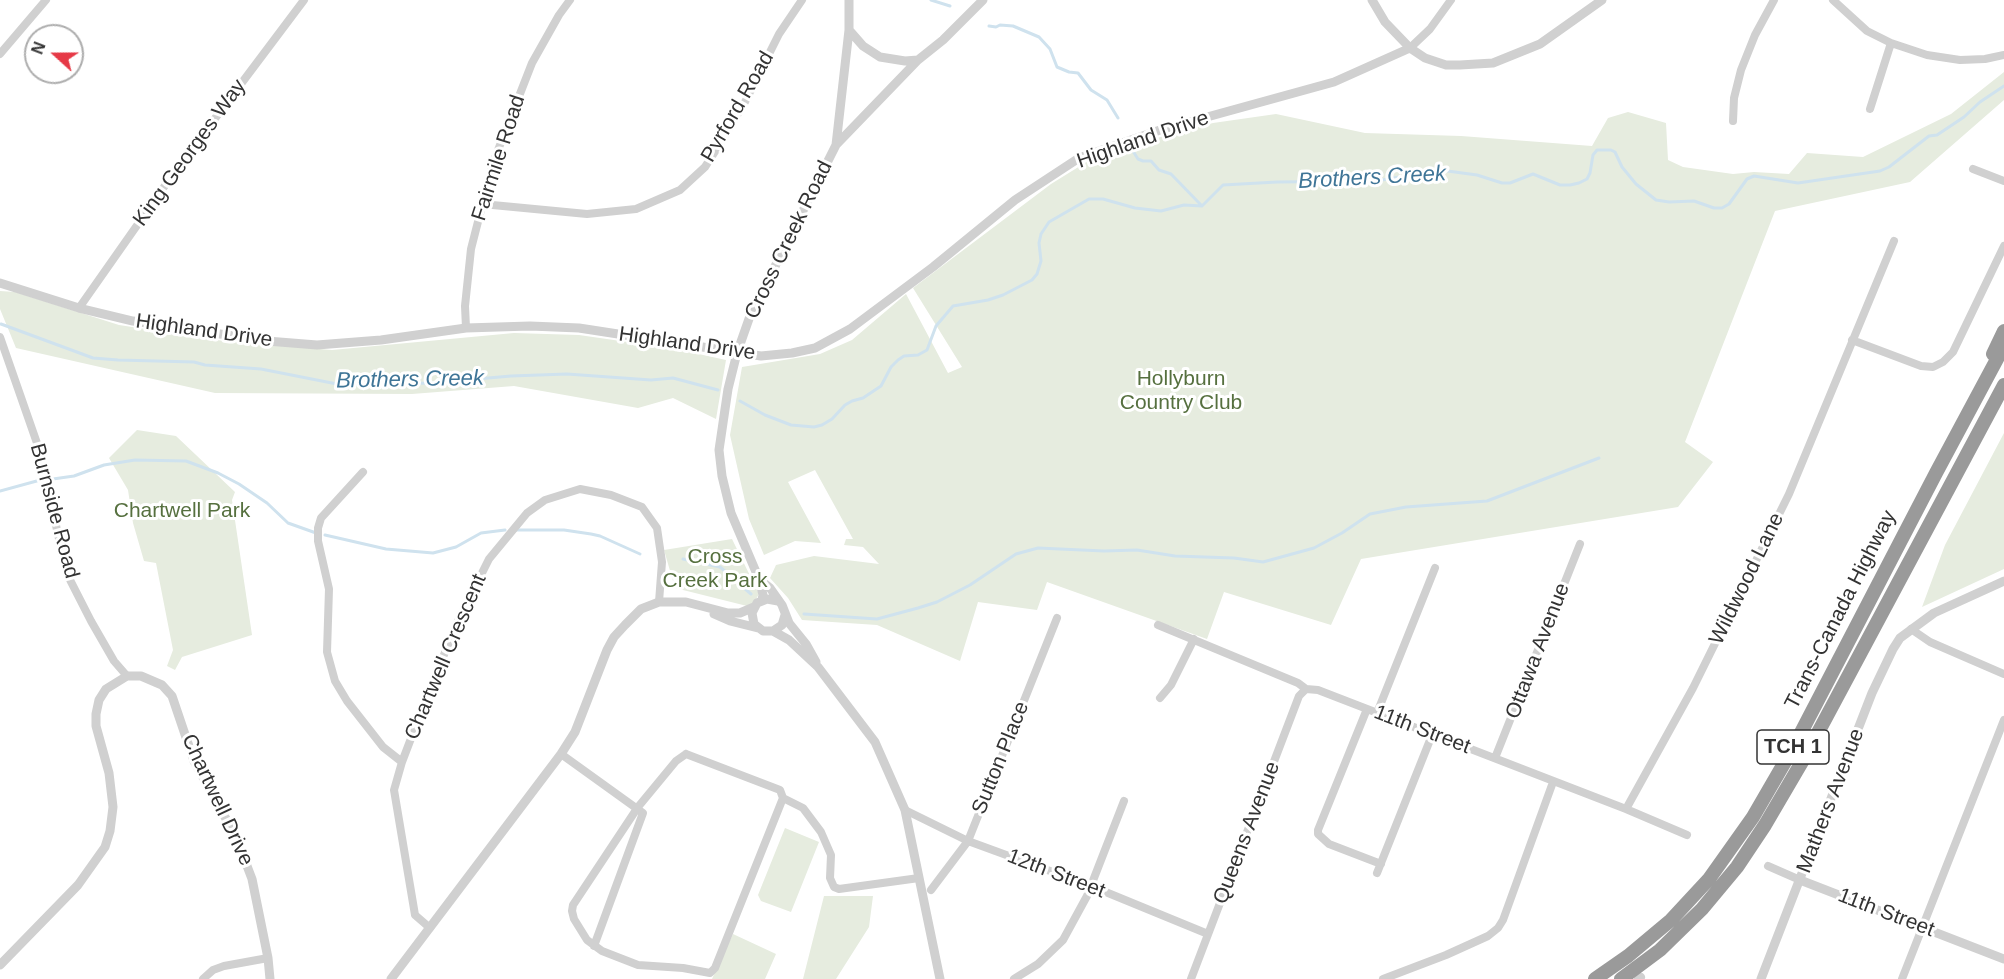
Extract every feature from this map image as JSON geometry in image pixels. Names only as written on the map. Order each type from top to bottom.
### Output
[{"type":"highway","points":[[1936,473],[2004,331]]},
{"type":"highway","name":"Trans-Canada Highway","points":[[1594,979],[1629,956],[1671,920],[1709,879],[1739,838],[1793,748],[2004,346]]},
{"type":"highway","name":"Trans-Canada Highway","points":[[1621,979],[1660,950],[1702,909],[1737,867],[1766,825],[1806,755],[2004,385]]},
{"type":"highway","points":[[1985,420],[2004,392]]},
{"type":"street","points":[[1,51],[46,0]]},
{"type":"street","name":"King Georges Way","points":[[79,308],[171,177],[303,0]]},
{"type":"street","name":"Fairmile Road","points":[[466,328],[465,306],[471,249],[493,163],[532,63],[570,0]]},
{"type":"street","name":"Pyrford Road","points":[[482,204],[587,214],[636,209],[680,190],[705,166],[721,142],[745,102],[779,34],[802,0]]},
{"type":"street","name":"Cross Creek Road","points":[[836,145],[849,30],[849,0]]},
{"type":"street","name":"Cross Creek Road","points":[[762,600],[759,579],[731,513],[722,476],[719,450],[721,426],[737,353],[750,316],[836,145],[918,60],[943,40],[983,0]]},
{"type":"street","points":[[1372,0],[1385,22],[1410,48],[1425,58],[1446,64],[1494,63],[1540,44],[1602,0]]},
{"type":"street","points":[[1410,48],[1430,29],[1451,0]]},
{"type":"street","points":[[1733,121],[1734,98],[1741,70],[1755,35],[1774,0]]},
{"type":"street","points":[[1833,0],[1867,31],[1891,43],[1927,55],[1960,60],[1985,59],[2004,55]]},
{"type":"street","points":[[849,30],[863,46],[880,57],[905,61],[918,60]]},
{"type":"street","points":[[1870,109],[1891,43]]},
{"type":"street","name":"Highland Drive","points":[[0,283],[79,308],[133,321],[267,341],[317,345],[381,340],[466,328],[530,326],[579,328],[761,356],[815,348],[850,329],[933,267],[1014,200],[1079,159],[1160,130],[1334,82],[1410,48]]},
{"type":"street","points":[[1973,169],[2004,181]]},
{"type":"street","name":"Wildwood Lane","points":[[1626,809],[1693,688],[1789,494],[1894,241]]},
{"type":"street","points":[[1852,340],[1921,366],[1933,367],[1943,362],[1953,352],[2004,246]]},
{"type":"street","name":"Burnside Road","points":[[0,337],[38,446],[67,574],[114,661],[127,676]]},
{"type":"street","points":[[363,472],[321,518],[318,528],[318,541],[329,589],[327,651],[335,681],[347,701],[383,747],[402,762]]},
{"type":"street","name":"Chartwell Crescent","points":[[430,928],[415,915],[394,790],[402,762],[458,621],[489,559],[527,513],[545,500],[580,489],[611,495],[642,507],[657,528],[662,562],[659,602]]},
{"type":"street","name":"Ottawa Avenue","points":[[1495,758],[1580,544]]},
{"type":"street","points":[[1377,713],[1435,568]]},
{"type":"street","name":"Cross Creek Road","points":[[759,579],[772,590],[778,601]]},
{"type":"street","name":"Mathers Avenue","points":[[1761,979],[1872,693],[1893,649],[1900,638],[1934,613],[2004,581]]},
{"type":"street","points":[[391,979],[561,754],[575,732],[614,638],[641,609],[659,602],[686,602],[728,613],[740,613],[767,598],[778,601],[818,667],[875,742],[905,810],[940,979]]},
{"type":"street","points":[[702,607],[730,621],[768,632],[782,625],[785,615]]},
{"type":"street","points":[[754,607],[752,618],[758,628]]},
{"type":"street","name":"Sutton Place","points":[[931,890],[968,841],[1057,618]]},
{"type":"street","name":"11th Street","points":[[1158,625],[1298,683],[1306,689],[1318,690],[1626,809],[1687,835]]},
{"type":"street","points":[[1911,629],[1930,642],[2004,674]]},
{"type":"street","points":[[773,631],[789,640],[818,667]]},
{"type":"street","points":[[1160,698],[1171,685],[1194,639]]},
{"type":"street","points":[[0,965],[78,885],[105,847],[113,807],[109,773],[96,726],[96,714],[99,700],[106,689],[127,676]]},
{"type":"street","name":"Chartwell Drive","points":[[127,676],[141,676],[151,680],[162,686],[172,696],[194,762],[236,837],[252,879],[270,979]]},
{"type":"street","name":"Queens Avenue","points":[[1191,979],[1299,696],[1306,689]]},
{"type":"street","points":[[1367,709],[1318,834],[1329,843],[1381,864]]},
{"type":"street","points":[[1902,979],[2004,720]]},
{"type":"street","points":[[1377,873],[1432,735]]},
{"type":"street","points":[[561,754],[638,807],[643,813],[594,946]]},
{"type":"street","points":[[686,754],[780,790],[783,798],[716,968],[710,973],[683,968],[638,965],[594,946],[587,940],[574,919],[573,905],[638,807],[676,761],[686,754]]},
{"type":"street","points":[[1383,979],[1446,955],[1488,936],[1498,928],[1503,920],[1553,782]]},
{"type":"street","points":[[783,798],[803,808],[821,831],[831,855],[830,878],[834,886],[839,889],[919,878]]},
{"type":"street","points":[[1014,979],[1038,964],[1064,940],[1091,886],[1124,801]]},
{"type":"street","name":"12th Street","points":[[905,810],[968,841],[1091,886],[1208,934]]},
{"type":"street","name":"11th Street","points":[[1768,866],[2004,959]]},
{"type":"street","points":[[203,979],[213,970],[224,966],[268,958]]},
{"type":"green space","name":"Hollyburn Country Club","points":[[2004,72],[2004,100],[1910,182],[1775,211],[1685,442],[1713,462],[1678,507],[1361,559],[1331,625],[1224,592],[1207,639],[1047,582],[1037,610],[978,602],[960,661],[877,625],[802,620],[788,598],[770,578],[776,565],[814,556],[879,564],[863,547],[844,545],[846,539],[853,539],[815,470],[788,482],[821,543],[795,541],[764,555],[749,519],[730,435],[742,367],[820,354],[852,340],[906,294],[948,373],[962,367],[913,288],[1051,184],[1101,153],[1213,123],[1276,114],[1365,133],[1461,136],[1592,146],[1608,118],[1628,112],[1666,123],[1668,160],[1683,167],[1733,174],[1754,172],[1789,174],[1807,153],[1863,157],[1951,114]]},
{"type":"green space","points":[[0,291],[15,292],[119,325],[224,341],[332,350],[514,333],[579,335],[676,349],[726,360],[716,419],[673,398],[638,408],[514,386],[412,394],[215,393],[16,348],[0,309]]},
{"type":"green space","name":"Chartwell Park","points":[[137,430],[176,436],[235,492],[232,500],[252,635],[182,657],[175,670],[167,666],[173,650],[156,563],[144,561],[133,523],[128,490],[109,458]]},
{"type":"green space","points":[[2004,433],[2004,569],[1922,607],[1945,545]]},
{"type":"green space","name":"Cross Creek Park","points":[[732,539],[759,594],[753,604],[747,606],[675,588],[664,550]]},
{"type":"green space","points":[[785,828],[819,842],[791,912],[761,901],[758,895]]},
{"type":"green space","points":[[824,896],[873,896],[869,927],[836,979],[803,979]]},
{"type":"green space","points":[[733,934],[776,954],[765,979],[712,979]]},
{"type":"waterway","points":[[931,0],[950,6]]},
{"type":"waterway","points":[[989,26],[1013,26],[1039,37],[1050,49],[1057,67],[1078,73],[1091,90],[1107,100],[1118,118]]},
{"type":"waterway","name":"Brothers Creek","points":[[740,401],[765,415],[791,425],[814,427],[822,425],[832,419],[845,405],[863,398],[881,386],[891,367],[898,360],[904,356],[918,355],[927,350],[936,326],[953,306],[988,300],[1032,280],[1037,274],[1041,261],[1039,243],[1041,234],[1049,222],[1089,199],[1103,199],[1135,208],[1161,211],[1184,205],[1202,206],[1223,185],[1376,181],[1440,170],[1477,175],[1502,183],[1510,183],[1533,174],[1560,185],[1570,185],[1587,179],[1593,155],[1597,150],[1611,150],[1615,152],[1622,167],[1636,184],[1656,200],[1694,201],[1714,208],[1722,208],[1729,204],[1747,179],[1754,176],[1798,183],[1880,171],[1889,167],[1929,136],[1937,135],[1964,117],[1980,102],[2004,86]]},
{"type":"waterway","points":[[1131,148],[1138,159],[1151,161],[1159,170],[1171,174],[1202,206]]},
{"type":"waterway","name":"Brothers Creek","points":[[1,324],[93,358],[194,362],[205,365],[261,369],[342,385],[432,383],[567,374],[651,380],[673,378],[718,390]]},
{"type":"waterway","points":[[804,614],[877,619],[918,608],[937,602],[970,585],[1016,554],[1038,548],[1137,550],[1175,556],[1234,558],[1263,562],[1314,548],[1370,514],[1406,507],[1487,501],[1599,458]]},
{"type":"waterway","points":[[53,479],[74,476],[104,465],[135,460],[186,461],[239,484],[267,503],[288,523],[316,533]]},
{"type":"waterway","points":[[0,491],[44,479]]},
{"type":"waterway","points":[[325,535],[386,549],[433,553],[456,547],[481,533],[505,530]]},
{"type":"waterway","points":[[515,530],[564,530],[591,534],[640,554]]},
{"type":"waterway","points":[[683,559],[720,567],[751,594]]}]
